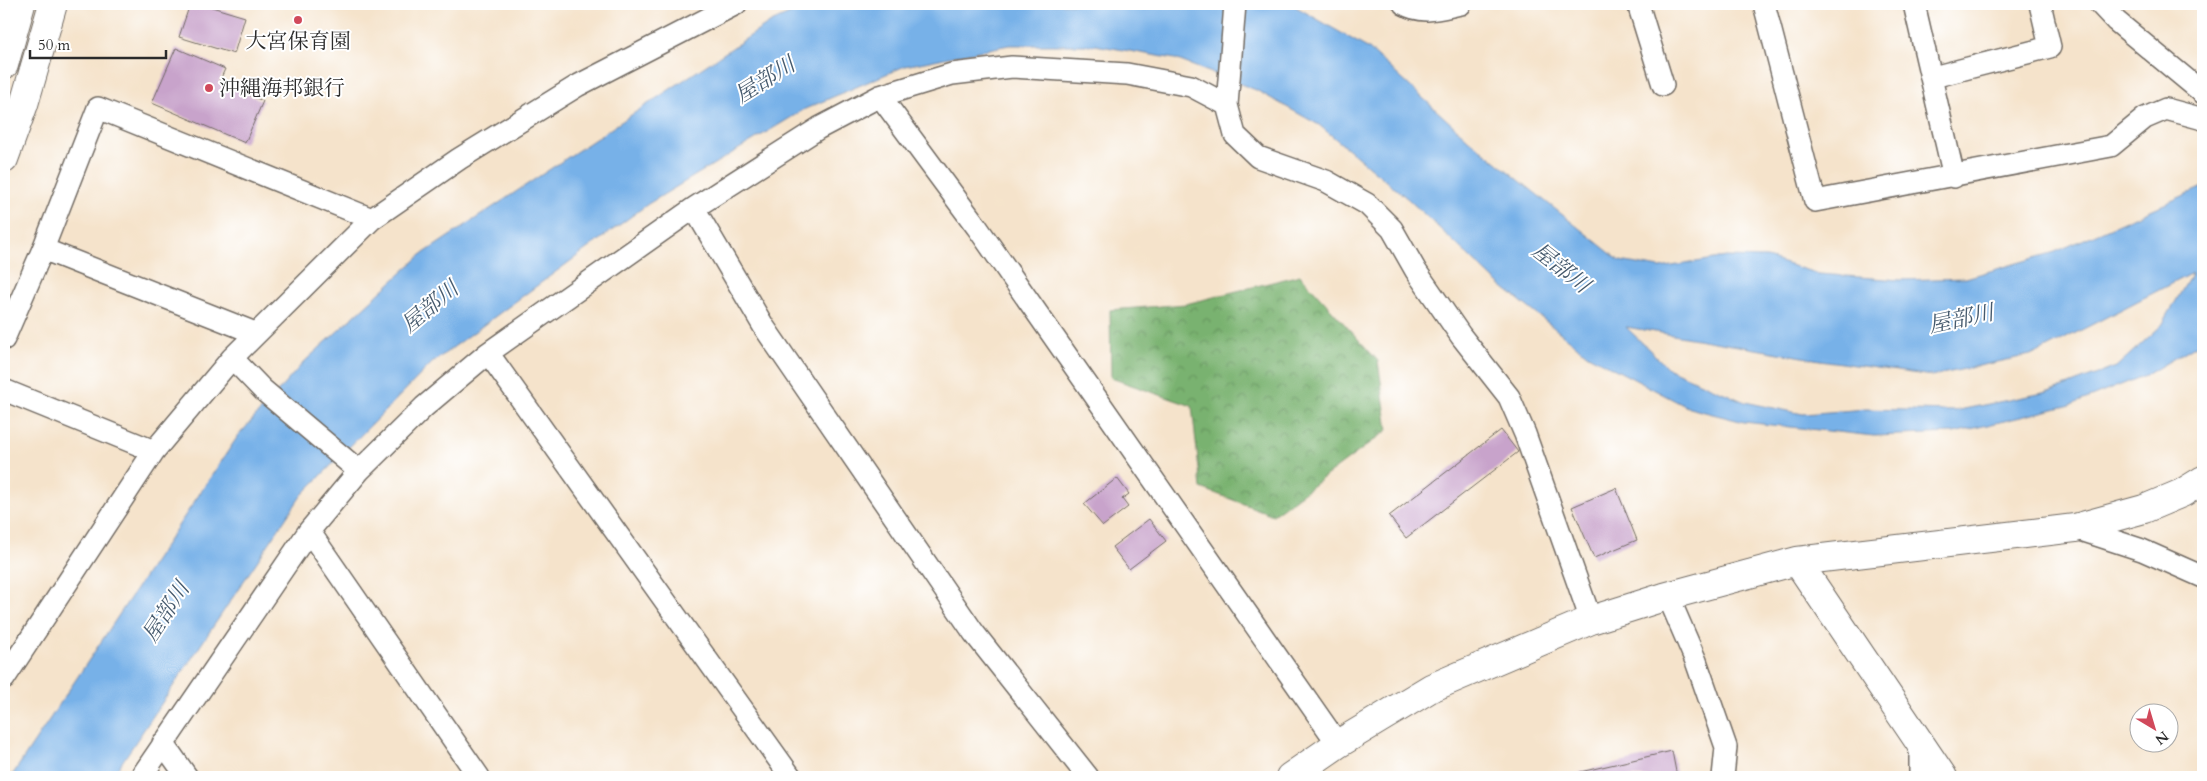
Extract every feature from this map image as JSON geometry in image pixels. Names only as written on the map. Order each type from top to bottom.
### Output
[{"type":"main road","points":[[4,65],[21,4]]},
{"type":"main road","points":[[4,159],[33,76],[53,4]]},
{"type":"main road","points":[[1290,777],[1338,744],[1432,688],[1591,620],[1668,596],[1797,562],[2075,528],[2144,508],[2182,493],[2203,480]]},
{"type":"main road","points":[[1797,562],[1943,777]]},
{"type":"street","points":[[4,680],[154,451],[255,333],[372,219],[459,159],[577,86],[736,4]]},
{"type":"street","points":[[1235,4],[1227,99],[1235,136],[1258,157],[1326,181],[1367,204],[1392,229],[1421,279],[1461,336],[1509,397],[1526,434],[1591,620]]},
{"type":"street","points":[[1404,4],[1414,9],[1432,10],[1461,4]]},
{"type":"street","points":[[1638,4],[1663,85]]},
{"type":"street","points":[[1764,4],[1815,202],[2111,146],[2145,118],[2166,109],[2203,119]]},
{"type":"street","points":[[1914,4],[1933,77],[1954,177]]},
{"type":"street","points":[[1933,77],[2050,47],[2040,4]]},
{"type":"street","points":[[2100,4],[2116,21],[2203,93]]},
{"type":"street","points":[[140,777],[354,467],[488,354],[694,208],[819,128],[880,96],[952,74],[1012,67],[1127,74],[1191,86],[1227,99]]},
{"type":"street","points":[[880,96],[978,227],[1338,744]]},
{"type":"street","points":[[4,339],[43,249],[98,108],[372,219]]},
{"type":"street","points":[[694,208],[764,326],[974,633],[1088,777]]},
{"type":"street","points":[[43,249],[255,333]]},
{"type":"street","points":[[488,354],[792,777]]},
{"type":"street","points":[[232,358],[263,390],[354,467]]},
{"type":"street","points":[[4,390],[154,451]]},
{"type":"street","points":[[2075,528],[2142,550],[2203,577]]},
{"type":"street","points":[[308,531],[479,777]]},
{"type":"street","points":[[1668,596],[1696,661],[1726,746],[1723,777]]},
{"type":"street","points":[[163,743],[187,777]]},
{"type":"street","points":[[1920,743],[1920,777]]},
{"type":"green space","points":[[1300,275],[1378,361],[1388,430],[1273,515],[1201,488],[1192,406],[1111,378],[1110,310],[1186,304]]},
{"type":"water","name":"屋部川","points":[[812,4],[1291,4],[1369,49],[1469,140],[1620,261],[1660,268],[1726,257],[1767,258],[1819,274],[1900,280],[1966,278],[2055,252],[2203,187],[2203,341],[2148,374],[2071,405],[1954,433],[1874,436],[1744,422],[1689,408],[1588,355],[1499,284],[1408,199],[1319,125],[1256,90],[1175,59],[1095,45],[1009,45],[905,66],[805,109],[648,204],[432,363],[301,496],[112,777],[11,777],[238,436],[304,362],[421,255],[771,22]],"holes":[[[2192,273],[2162,325],[2116,367],[2053,391],[1954,411],[1866,409],[1803,414],[1745,402],[1669,369],[1626,327],[1820,360],[1932,376],[2035,354]]]},
{"type":"building","points":[[190,4],[202,4],[245,17],[234,54],[179,37]]},
{"type":"building","points":[[176,48],[225,69],[219,82],[263,101],[245,143],[152,103]]},
{"type":"building","points":[[1501,430],[1518,452],[1406,538],[1389,516]]},
{"type":"building","points":[[1117,478],[1129,494],[1122,499],[1128,507],[1103,526],[1084,504]]},
{"type":"building","points":[[1616,488],[1637,540],[1594,558],[1572,507]]},
{"type":"building","points":[[1149,519],[1166,541],[1129,569],[1112,547]]},
{"type":"building","points":[[1672,751],[1677,777],[1582,777],[1580,772]]},
{"type":"place","name":"大宮保育園","points":[[298,20]]},
{"type":"place","name":"沖縄海邦銀行","points":[[209,88]]}]
